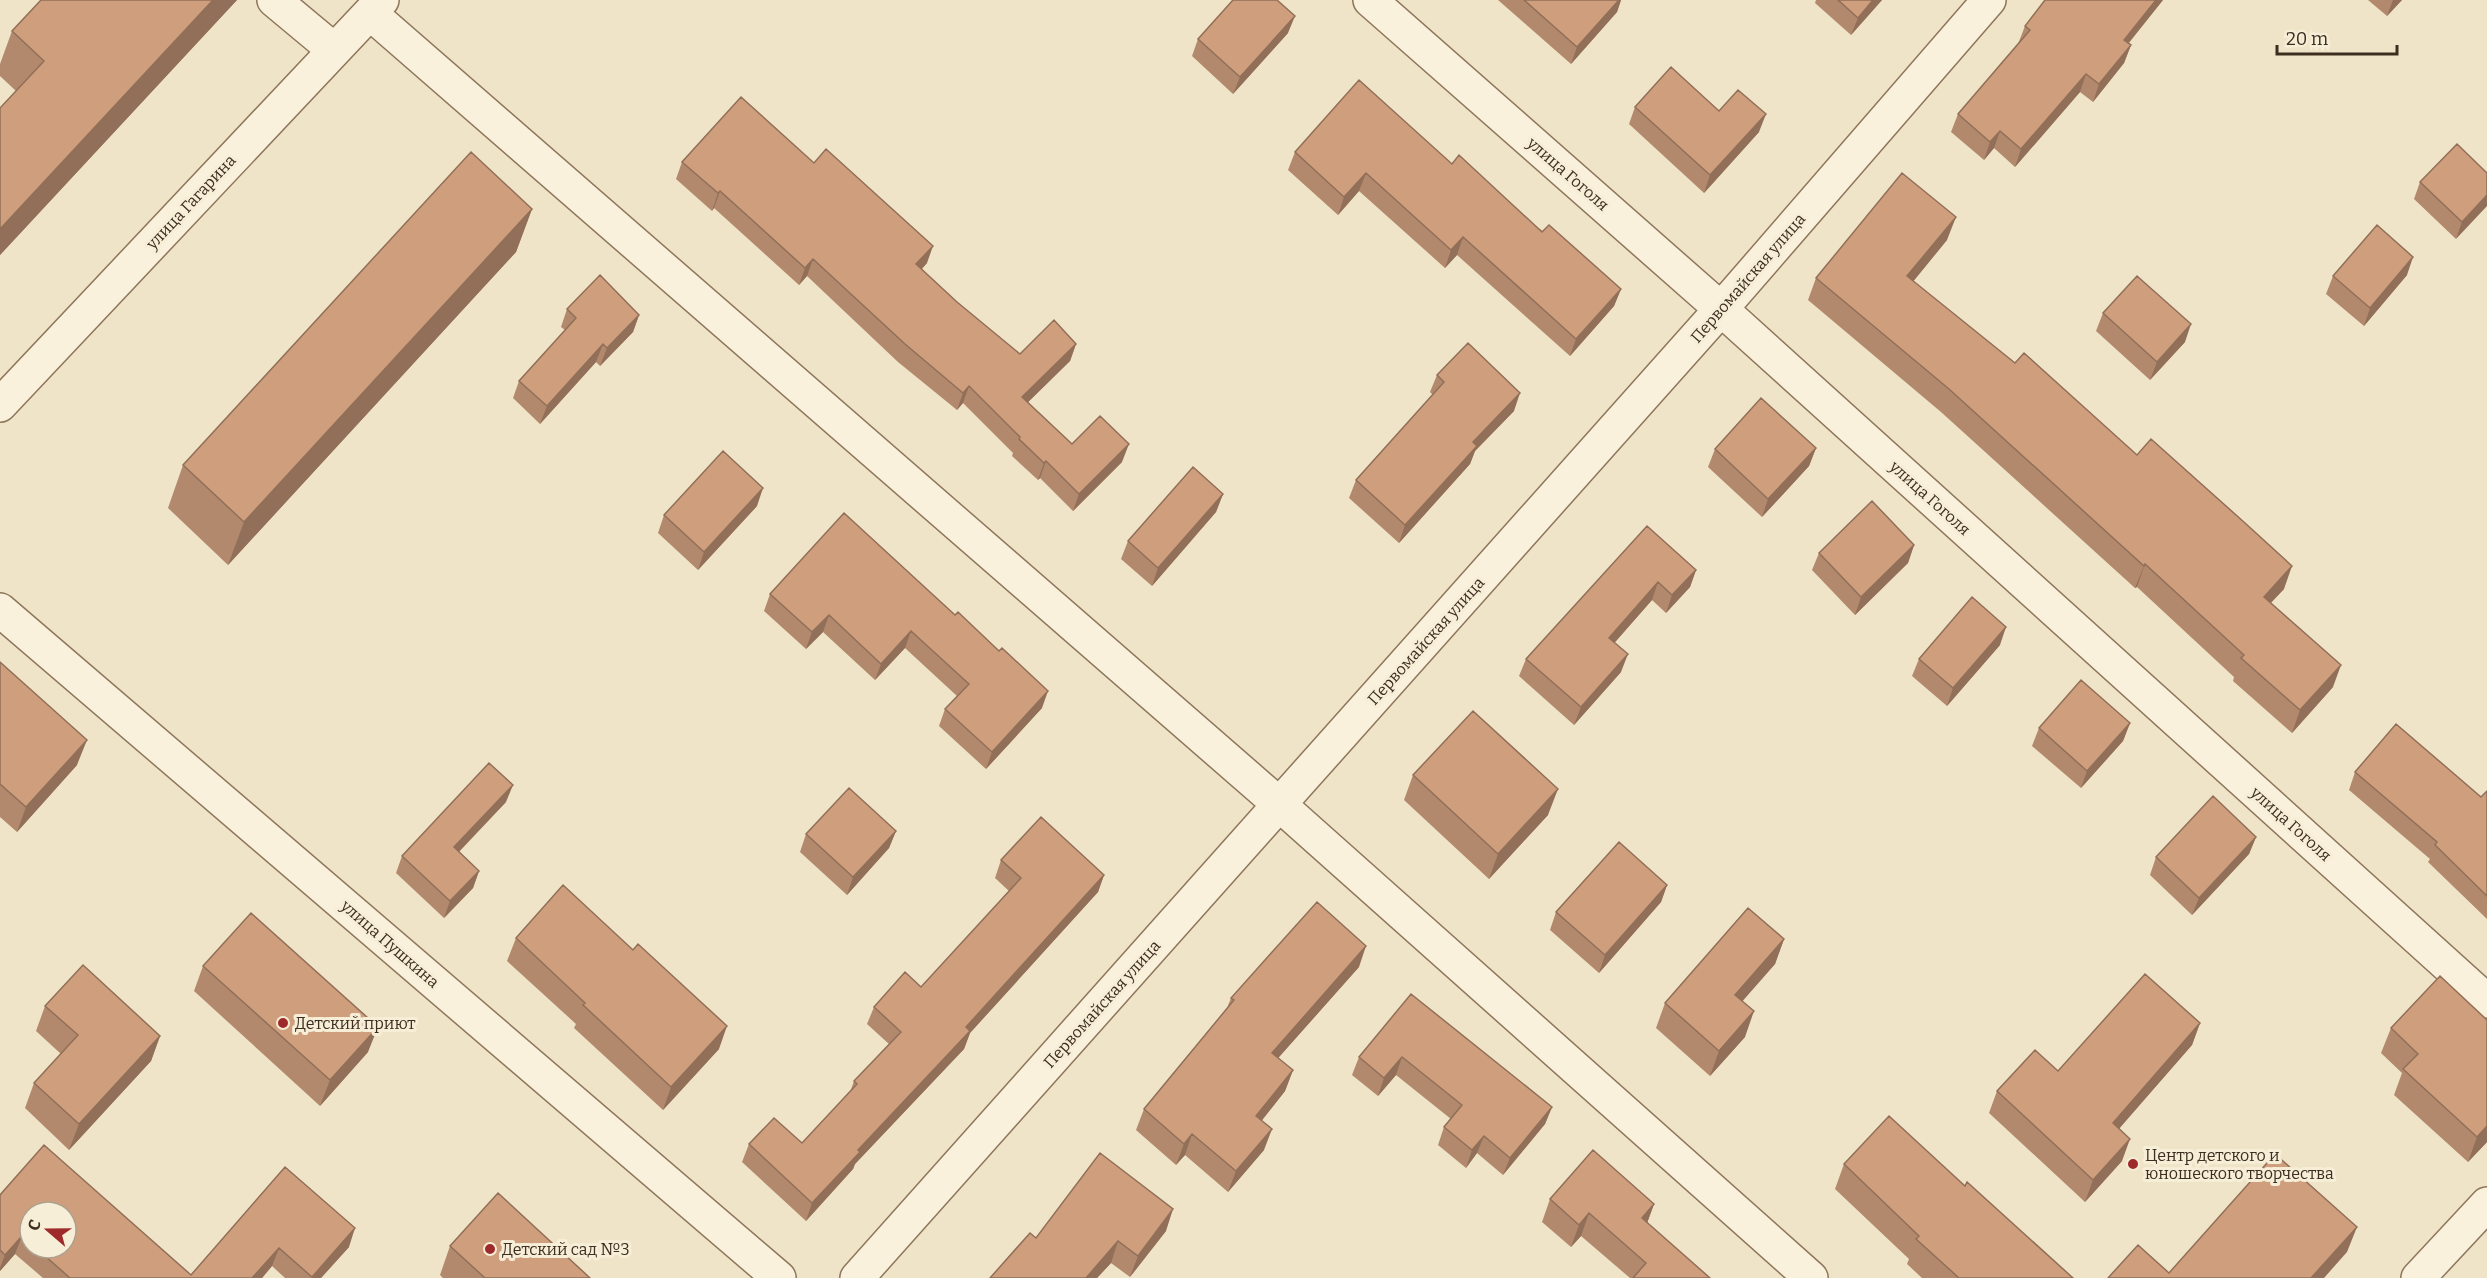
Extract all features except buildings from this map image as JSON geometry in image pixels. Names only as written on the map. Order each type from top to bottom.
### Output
[{"type":"street","points":[[274,0],[334,50]]},
{"type":"street","name":"улица Гоголя","points":[[1370,0],[1721,309],[2487,1001]]},
{"type":"street","name":"Первомайская улица","points":[[857,1278],[1721,309],[1989,0]]},
{"type":"street","points":[[376,6],[1811,1278]]},
{"type":"street","name":"улица Гагарина","points":[[0,405],[376,6]]},
{"type":"street","name":"улица Пушкина","points":[[0,610],[779,1278]]},
{"type":"street","points":[[2418,1278],[2487,1204]]},
{"type":"place","name":"Детский приют","points":[[283,1023]]},
{"type":"place","name":"Центр детского и юношеского творчества","points":[[2133,1164]]},
{"type":"place","name":"Детский сад №3","points":[[490,1249]]}]
